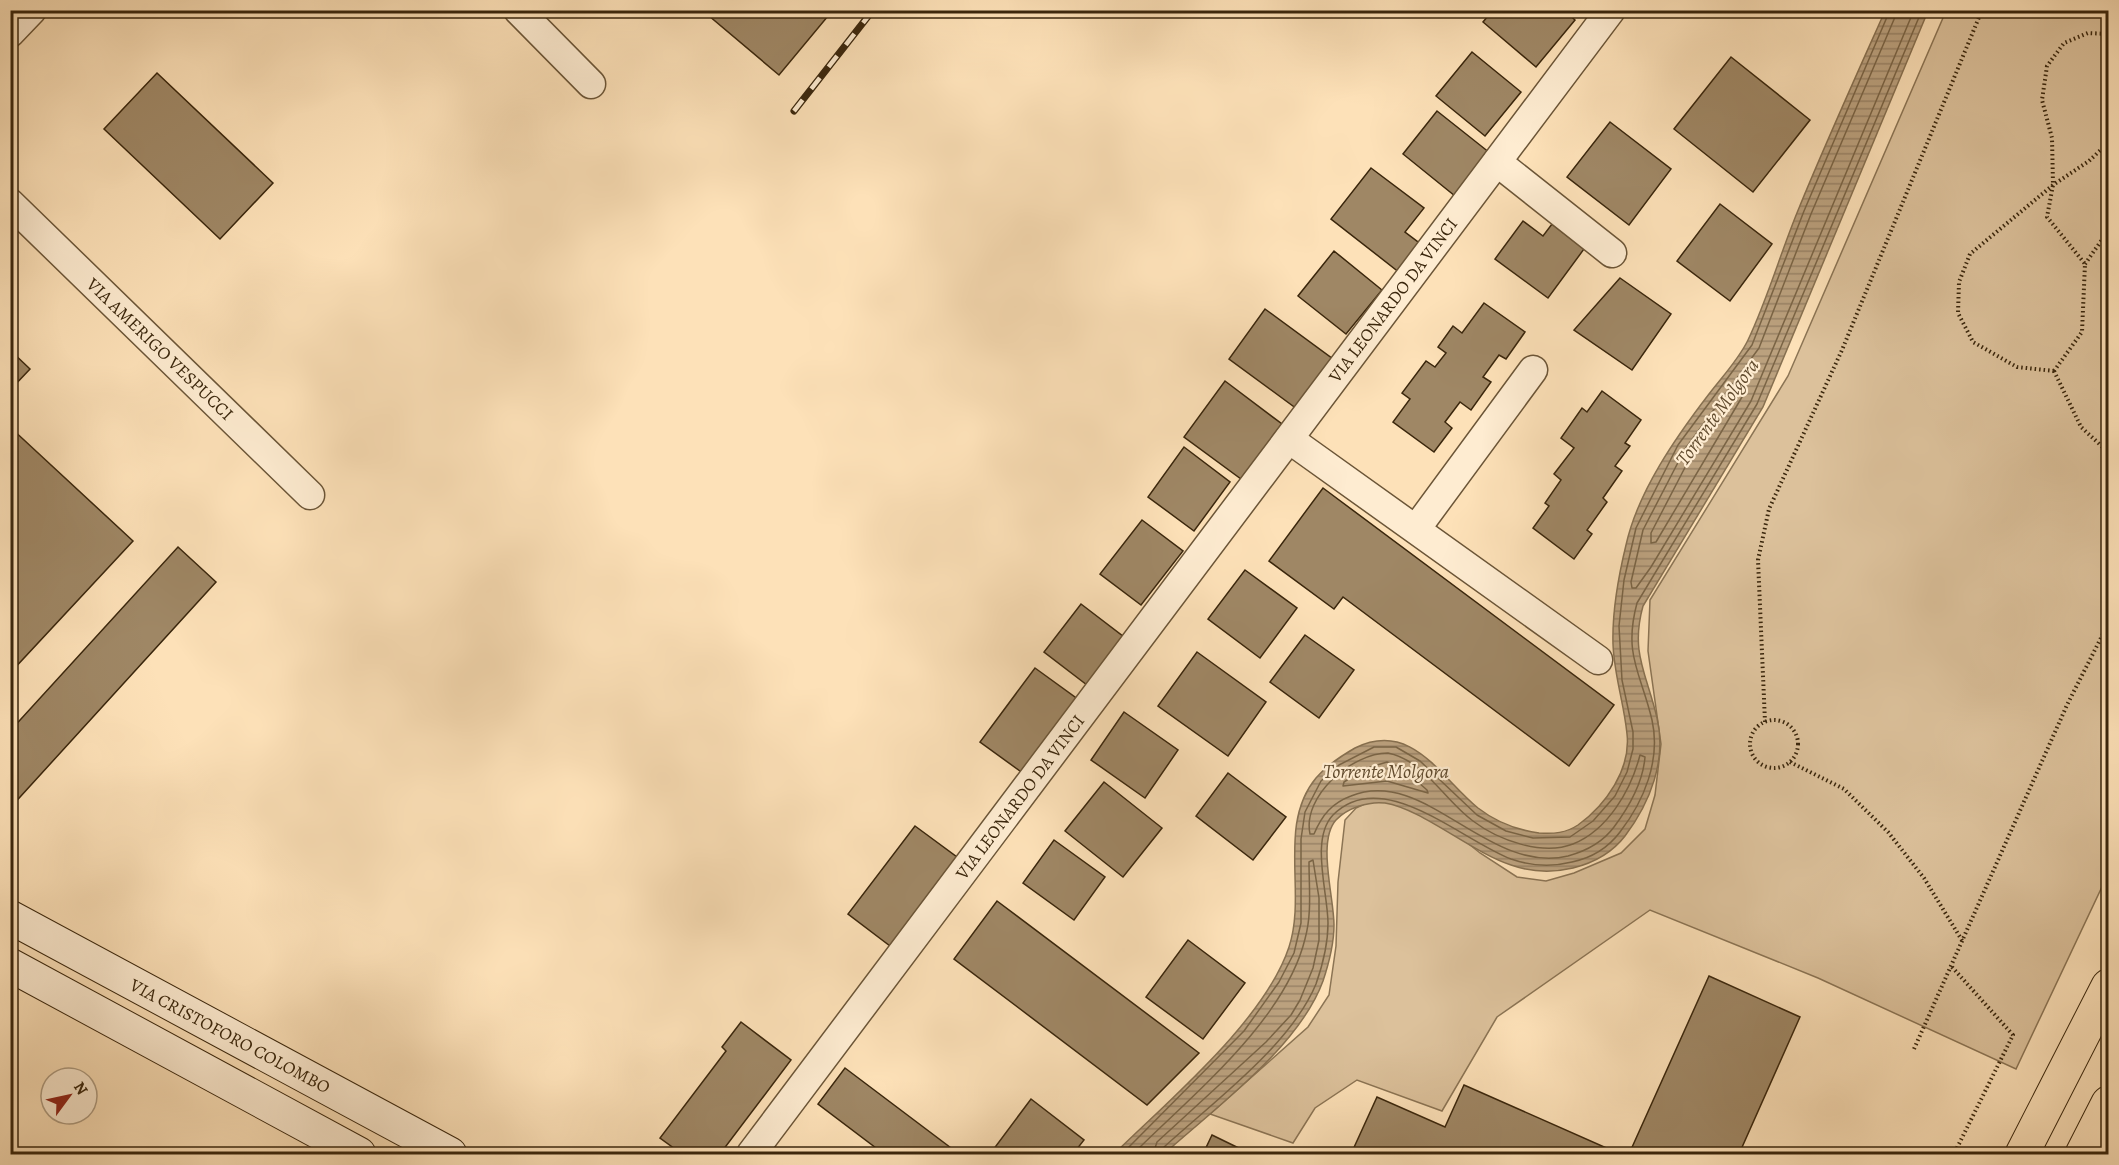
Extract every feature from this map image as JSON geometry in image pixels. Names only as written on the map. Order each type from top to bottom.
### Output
[{"type":"main road","points":[[2022,1155],[2109,986]]},
{"type":"main road","points":[[2082,1155],[2109,1103]]},
{"type":"street","points":[[10,33],[32,10]]},
{"type":"street","points":[[518,10],[591,84]]},
{"type":"street","name":"VIA LEONARDO DA VINCI","points":[[751,1155],[1611,10]]},
{"type":"street","points":[[1497,162],[1612,253]]},
{"type":"street","name":"VIA AMERIGO VESPUCCI","points":[[10,203],[310,495]]},
{"type":"street","points":[[1416,529],[1533,370]]},
{"type":"street","points":[[1289,439],[1598,660]]},
{"type":"street","name":"VIA CRISTOFORO COLOMBO","points":[[10,917],[450,1155]]},
{"type":"street","points":[[10,965],[359,1155]]},
{"type":"path","points":[[1765,722],[1782,722],[1794,732],[1798,747],[1790,762],[1772,768],[1754,757],[1751,750],[1751,737],[1765,722],[1758,560],[1769,509],[1842,350],[1982,10]]},
{"type":"path","points":[[2085,264],[2047,217],[2053,184],[2052,138],[2042,100],[2047,66],[2064,43],[2088,33],[2108,33],[2109,21]]},
{"type":"path","points":[[2054,371],[2017,367],[1972,342],[1958,313],[1959,282],[1970,254],[2053,184],[2088,161],[2109,143]]},
{"type":"path","points":[[2054,371],[2082,332],[2085,264],[2109,231]]},
{"type":"path","points":[[2054,371],[2081,427],[2109,452]]},
{"type":"path","points":[[1914,1049],[1964,942],[2067,705],[2109,624]]},
{"type":"path","points":[[1790,762],[1844,789],[1888,832],[1924,878],[1964,942]]},
{"type":"path","points":[[1952,968],[2013,1035],[1954,1155]]},
{"type":"shaded area","points":[[1946,11],[2108,11],[2108,874],[2016,1069],[1818,978],[1650,910],[1497,1017],[1442,1111],[1357,1080],[1315,1108],[1293,1143],[1210,1114],[1308,1027],[1329,995],[1336,946],[1338,882],[1345,820],[1356,808],[1375,799],[1398,799],[1454,832],[1480,853],[1517,877],[1546,881],[1574,873],[1621,853],[1645,829],[1655,795],[1661,744],[1648,651],[1650,600],[1788,376]]},
{"type":"water","name":"Torrente Molgora","points":[[1885,11],[1928,11],[1763,407],[1643,606],[1639,623],[1639,650],[1657,718],[1660,750],[1649,795],[1634,823],[1614,847],[1595,860],[1573,868],[1542,871],[1526,869],[1496,859],[1415,813],[1399,807],[1385,803],[1372,803],[1346,812],[1330,829],[1328,841],[1328,870],[1334,925],[1329,960],[1323,981],[1295,1029],[1254,1075],[1164,1154],[1114,1154],[1213,1058],[1259,1003],[1277,975],[1289,947],[1294,926],[1295,838],[1298,817],[1304,797],[1316,778],[1334,761],[1355,748],[1375,741],[1393,741],[1424,756],[1485,813],[1507,825],[1539,833],[1560,832],[1573,828],[1588,817],[1607,797],[1621,773],[1627,747],[1626,723],[1614,655],[1613,631],[1618,582],[1626,545],[1639,505],[1671,446],[1735,361],[1748,340],[1809,183]]},
{"type":"building","points":[[702,10],[833,10],[779,75]]},
{"type":"building","points":[[1493,10],[1564,10],[1575,20],[1536,67],[1483,22]]},
{"type":"building","points":[[1472,52],[1521,92],[1485,136],[1436,96]]},
{"type":"building","points":[[1731,57],[1810,120],[1753,192],[1674,129]]},
{"type":"building","points":[[157,73],[273,183],[220,239],[104,129]]},
{"type":"building","points":[[1437,111],[1490,153],[1455,196],[1403,154]]},
{"type":"building","points":[[1610,122],[1671,169],[1629,225],[1567,177]]},
{"type":"building","points":[[1371,168],[1424,208],[1405,232],[1422,245],[1400,273],[1331,219]]},
{"type":"building","points":[[1720,204],[1772,244],[1730,301],[1677,261]]},
{"type":"building","points":[[1523,221],[1543,236],[1552,224],[1584,249],[1548,298],[1495,259]]},
{"type":"building","points":[[1334,251],[1382,290],[1346,334],[1298,296]]},
{"type":"building","points":[[1620,278],[1671,314],[1632,370],[1574,330]]},
{"type":"building","points":[[1484,303],[1525,332],[1506,359],[1499,355],[1483,377],[1491,382],[1471,410],[1460,402],[1445,422],[1452,428],[1434,452],[1393,422],[1410,399],[1402,393],[1426,361],[1435,367],[1446,353],[1438,347],[1453,326],[1462,333]]},
{"type":"building","points":[[1265,309],[1333,359],[1297,409],[1229,359]]},
{"type":"building","points":[[10,350],[30,369],[10,390]]},
{"type":"building","points":[[1225,381],[1282,424],[1241,479],[1184,437]]},
{"type":"building","points":[[1602,391],[1641,420],[1625,443],[1630,446],[1615,466],[1622,471],[1603,498],[1607,502],[1587,530],[1592,534],[1574,559],[1533,528],[1549,506],[1545,503],[1561,480],[1554,474],[1574,448],[1561,438],[1582,408],[1587,412]]},
{"type":"building","points":[[10,427],[133,541],[10,673]]},
{"type":"building","points":[[1184,447],[1230,482],[1194,531],[1148,497]]},
{"type":"building","points":[[1323,488],[1614,705],[1569,766],[1343,597],[1334,609],[1269,561]]},
{"type":"building","points":[[1142,520],[1183,551],[1141,605],[1100,574]]},
{"type":"building","points":[[178,547],[216,582],[10,808],[10,731]]},
{"type":"building","points":[[1245,570],[1297,608],[1260,658],[1208,619]]},
{"type":"building","points":[[1081,604],[1124,637],[1087,685],[1044,652]]},
{"type":"building","points":[[1305,635],[1354,670],[1319,718],[1270,682]]},
{"type":"building","points":[[1197,652],[1266,702],[1228,756],[1158,706]]},
{"type":"building","points":[[1035,668],[1079,700],[1024,774],[980,742]]},
{"type":"building","points":[[1124,712],[1178,750],[1145,798],[1091,760]]},
{"type":"building","points":[[1228,773],[1286,817],[1253,860],[1196,816]]},
{"type":"building","points":[[1104,782],[1162,828],[1123,877],[1065,831]]},
{"type":"building","points":[[915,826],[961,860],[894,949],[848,914]]},
{"type":"building","points":[[1054,840],[1105,877],[1074,920],[1023,883]]},
{"type":"building","points":[[997,901],[1199,1053],[1147,1105],[954,959]]},
{"type":"building","points":[[1188,940],[1245,983],[1203,1039],[1146,997]]},
{"type":"building","points":[[1709,976],[1800,1017],[1739,1154],[1629,1154]]},
{"type":"building","points":[[741,1022],[791,1060],[720,1154],[682,1154],[660,1138],[726,1051],[722,1047]]},
{"type":"building","points":[[845,1068],[959,1154],[884,1154],[818,1104]]},
{"type":"building","points":[[1464,1085],[1620,1154],[1351,1154],[1377,1097],[1445,1127]]},
{"type":"building","points":[[1031,1099],[1084,1140],[1073,1154],[990,1154]]},
{"type":"building","points":[[1212,1135],[1251,1154],[1203,1154]]},
{"type":"railway","points":[[794,111],[873,10]]}]
